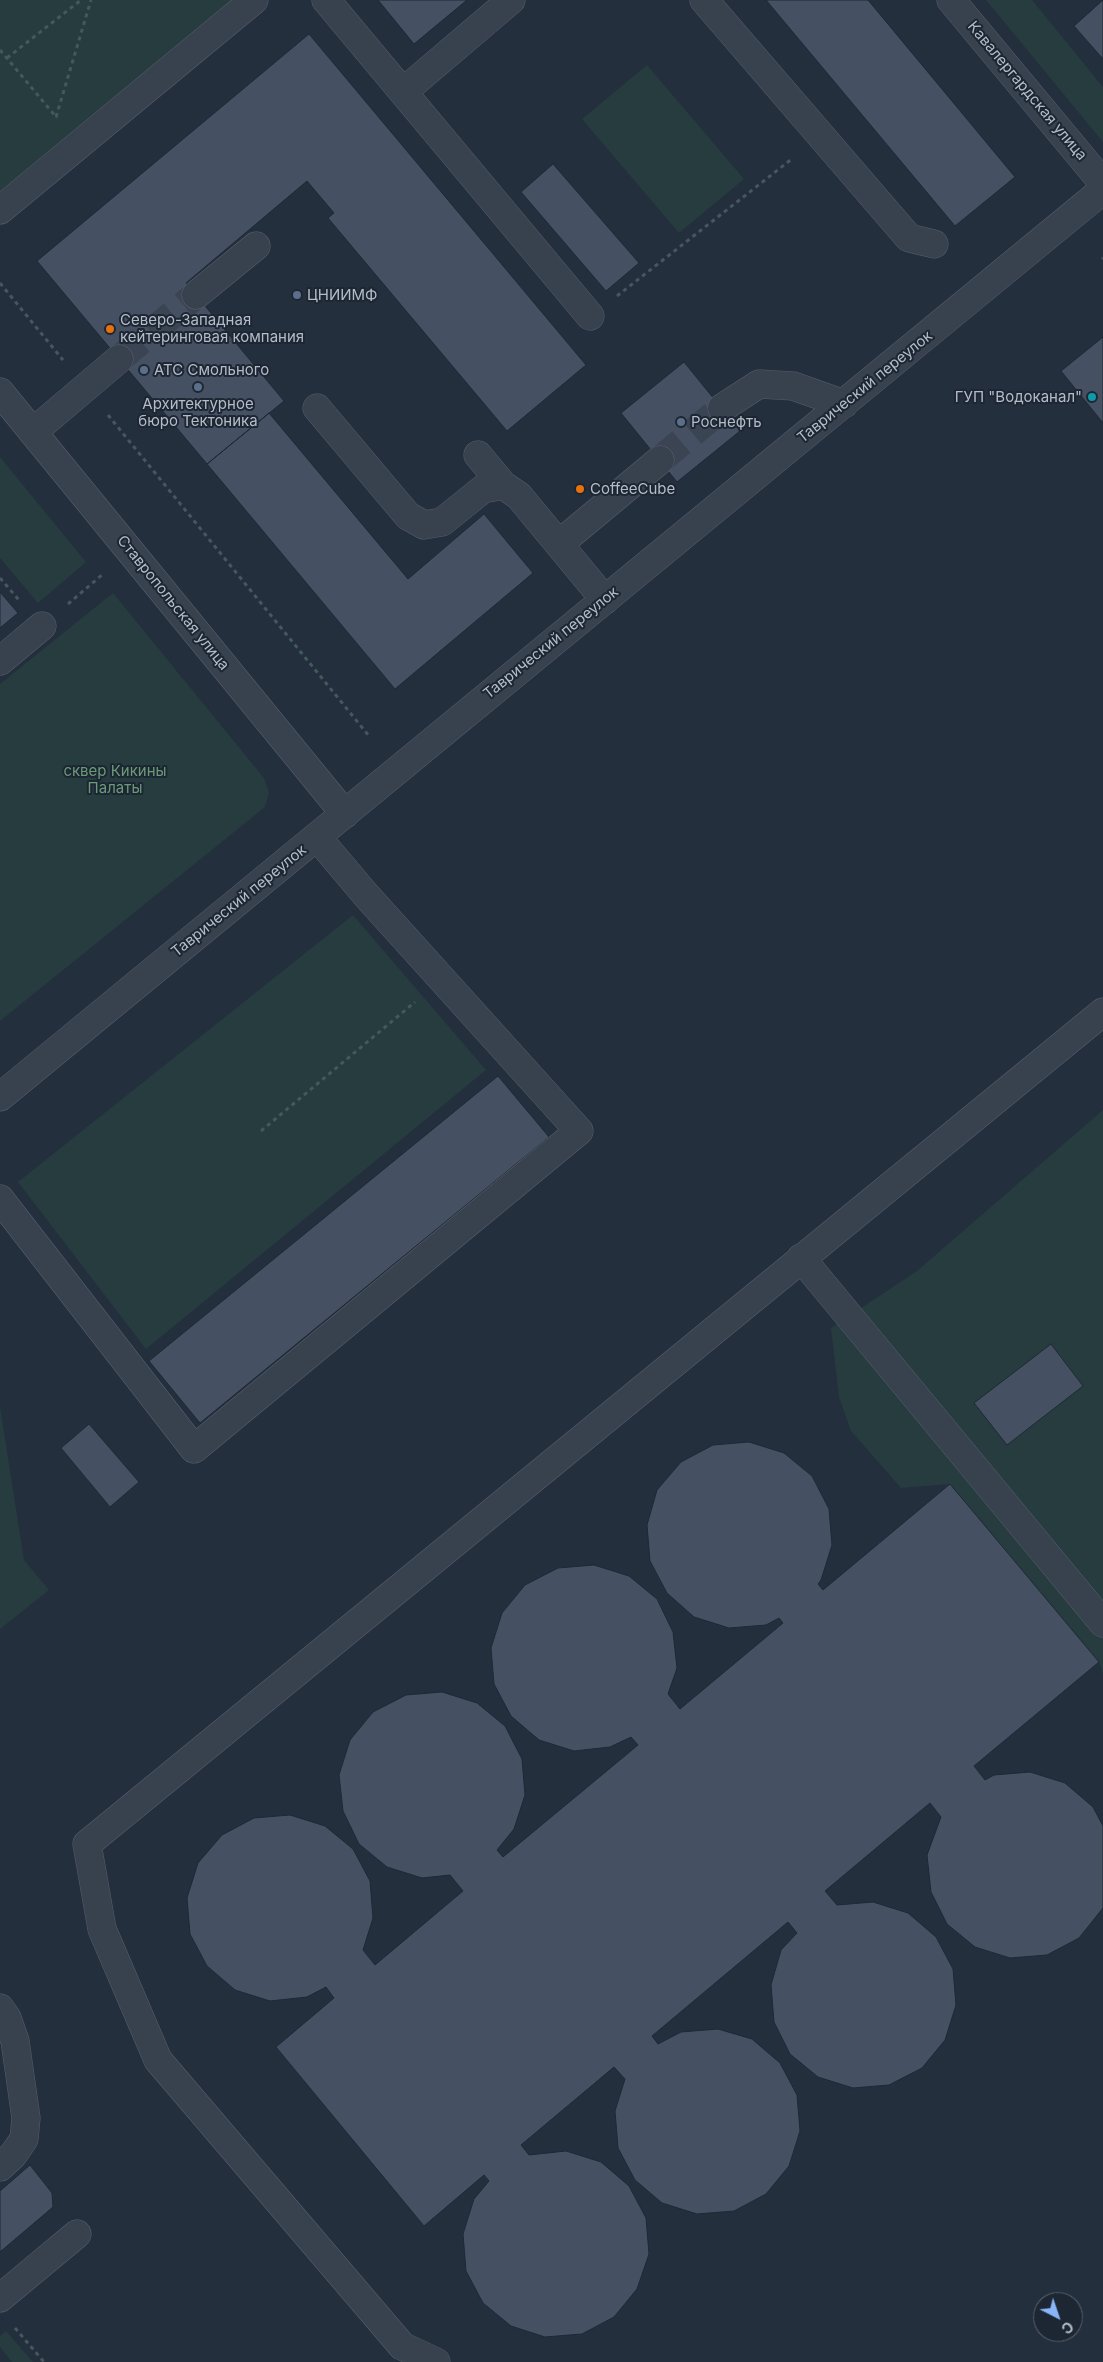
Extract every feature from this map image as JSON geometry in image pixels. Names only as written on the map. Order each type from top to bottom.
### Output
[{"type":"street","points":[[0,210],[254,0]]},
{"type":"street","points":[[326,0],[590,316]]},
{"type":"street","points":[[402,92],[511,0]]},
{"type":"street","points":[[704,0],[909,238],[934,244]]},
{"type":"street","name":"Кавалергардская улица","points":[[951,0],[1103,183]]},
{"type":"street","name":"Таврический переулок","points":[[0,1097],[1103,190]]},
{"type":"street","points":[[196,295],[256,246]]},
{"type":"street","points":[[33,432],[119,359]]},
{"type":"street","points":[[722,408],[759,384],[793,386],[844,404]]},
{"type":"street","name":"Ставропольская улица","points":[[0,392],[345,814]]},
{"type":"street","points":[[317,408],[408,516],[424,525],[442,522],[483,489],[503,485]]},
{"type":"street","points":[[478,455],[503,485],[519,496],[605,600]]},
{"type":"street","points":[[559,544],[660,460]]},
{"type":"street","points":[[0,661],[42,626]]},
{"type":"street","points":[[0,1199],[194,1449],[579,1131],[317,836]]},
{"type":"street","points":[[436,2362],[402,2346],[158,2060],[102,1929],[87,1844],[1103,1012]]},
{"type":"street","points":[[801,1258],[1103,1623]]},
{"type":"street","points":[[0,2008],[7,2018],[15,2041],[26,2118],[24,2139],[13,2155],[0,2167]]},
{"type":"street","points":[[0,2298],[77,2234]]},
{"type":"path","points":[[7,58],[81,0]]},
{"type":"path","points":[[56,117],[91,0]]},
{"type":"path","points":[[0,50],[79,145]]},
{"type":"path","points":[[590,316],[736,205],[821,136]]},
{"type":"path","points":[[0,283],[369,736]]},
{"type":"path","points":[[88,587],[107,571]]},
{"type":"path","points":[[261,1131],[442,979]]},
{"type":"path","points":[[12,2325],[44,2362]]},
{"type":"green space","points":[[0,0],[233,0],[0,192]]},
{"type":"green space","points":[[986,0],[1032,0],[1103,87],[1103,142]]},
{"type":"green space","points":[[647,65],[744,179],[679,233],[582,119]]},
{"type":"green space","points":[[0,457],[86,562],[38,603],[0,558]]},
{"type":"green space","name":"сквер Кикины Палаты","points":[[113,593],[264,778],[269,793],[265,807],[0,1021],[0,684]]},
{"type":"green space","points":[[353,915],[486,1070],[146,1349],[18,1182]]},
{"type":"green space","points":[[1103,1110],[1103,1674],[1099,1662],[950,1484],[901,1488],[851,1431],[839,1397],[831,1328],[917,1271]]},
{"type":"green space","points":[[0,1407],[24,1560],[49,1590],[0,1629]]},
{"type":"green space","points":[[6,2331],[33,2362],[12,2362],[0,2347],[0,2336]]},
{"type":"building","points":[[378,0],[467,0],[414,44]]},
{"type":"building","points":[[766,0],[868,0],[1015,177],[955,226]]},
{"type":"building","points":[[1103,0],[1103,59],[1074,26]]},
{"type":"building","points":[[309,34],[586,365],[507,431],[328,218],[334,213],[307,181],[186,283],[284,401],[207,464],[37,261]]},
{"type":"building","points":[[553,164],[639,263],[606,291],[521,192]]},
{"type":"building","name":"ГУП \"Водоканал\"","points":[[1103,337],[1103,423],[1061,371]]},
{"type":"building","name":"Роснефть","points":[[684,362],[740,431],[677,482],[621,413]]},
{"type":"building","points":[[269,413],[408,579],[484,514],[533,573],[395,689],[207,464]]},
{"type":"building","points":[[0,592],[18,613],[0,628]]},
{"type":"building","points":[[498,1076],[549,1137],[200,1423],[149,1361]]},
{"type":"building","points":[[1051,1344],[1083,1386],[1007,1445],[974,1403]]},
{"type":"building","points":[[89,1424],[139,1482],[110,1507],[61,1448]]},
{"type":"building","points":[[749,1442],[784,1453],[812,1476],[829,1509],[832,1545],[818,1584],[823,1590],[950,1484],[1099,1662],[974,1766],[985,1780],[994,1775],[1030,1772],[1065,1783],[1093,1807],[1103,1826],[1103,1908],[1079,1938],[1047,1955],[1010,1958],[975,1947],[947,1924],[931,1892],[927,1855],[941,1817],[930,1803],[825,1891],[837,1905],[873,1902],[908,1913],[936,1937],[953,1969],[956,2005],[945,2040],[922,2068],[889,2085],[853,2088],[818,2077],[790,2054],[774,2022],[771,1985],[781,1950],[797,1933],[788,1922],[652,2036],[658,2044],[681,2032],[718,2029],[752,2039],[780,2063],[797,2095],[800,2131],[789,2166],[766,2194],[734,2211],[697,2214],[662,2203],[635,2180],[618,2148],[615,2111],[625,2079],[614,2067],[521,2145],[529,2155],[566,2151],[601,2162],[629,2186],[646,2218],[649,2254],[637,2289],[614,2317],[582,2334],[545,2337],[511,2326],[483,2303],[466,2271],[463,2234],[474,2199],[489,2181],[484,2175],[424,2226],[276,2047],[334,1998],[326,1987],[307,1997],[270,2001],[235,1990],[207,1966],[190,1934],[187,1898],[198,1863],[222,1835],[254,1818],[290,1815],[325,1826],[353,1849],[370,1881],[373,1918],[363,1950],[375,1965],[463,1891],[450,1875],[422,1878],[387,1867],[359,1844],[343,1811],[339,1775],[350,1740],[373,1712],[406,1695],[442,1692],[477,1703],[505,1726],[522,1759],[525,1795],[514,1829],[497,1850],[503,1857],[638,1745],[631,1737],[610,1747],[574,1751],[539,1740],[511,1716],[494,1684],[491,1648],[502,1613],[525,1585],[558,1568],[594,1565],[629,1576],[657,1599],[673,1632],[677,1668],[668,1694],[680,1709],[783,1623],[779,1618],[766,1625],[729,1628],[694,1617],[667,1593],[650,1561],[647,1525],[657,1490],[681,1462],[713,1445]]},
{"type":"building","points":[[30,2165],[52,2193],[53,2207],[0,2252],[0,2191]]},
{"type":"tunnel","points":[[119,359],[196,295]]},
{"type":"tunnel","points":[[660,460],[722,408]]},
{"type":"place","name":"ЦНИИМФ","points":[[297,295]]},
{"type":"place","name":"Северо-Западная кейтеринговая компания","points":[[110,329]]},
{"type":"place","name":"АТС Смольного","points":[[144,370]]},
{"type":"place","name":"Архитектурное бюро Тектоника","points":[[198,387]]},
{"type":"place","name":"ГУП \"Водоканал\"","points":[[1092,397]]},
{"type":"place","name":"Роснефть","points":[[681,422]]},
{"type":"place","name":"CoffeeCube","points":[[580,489]]}]
